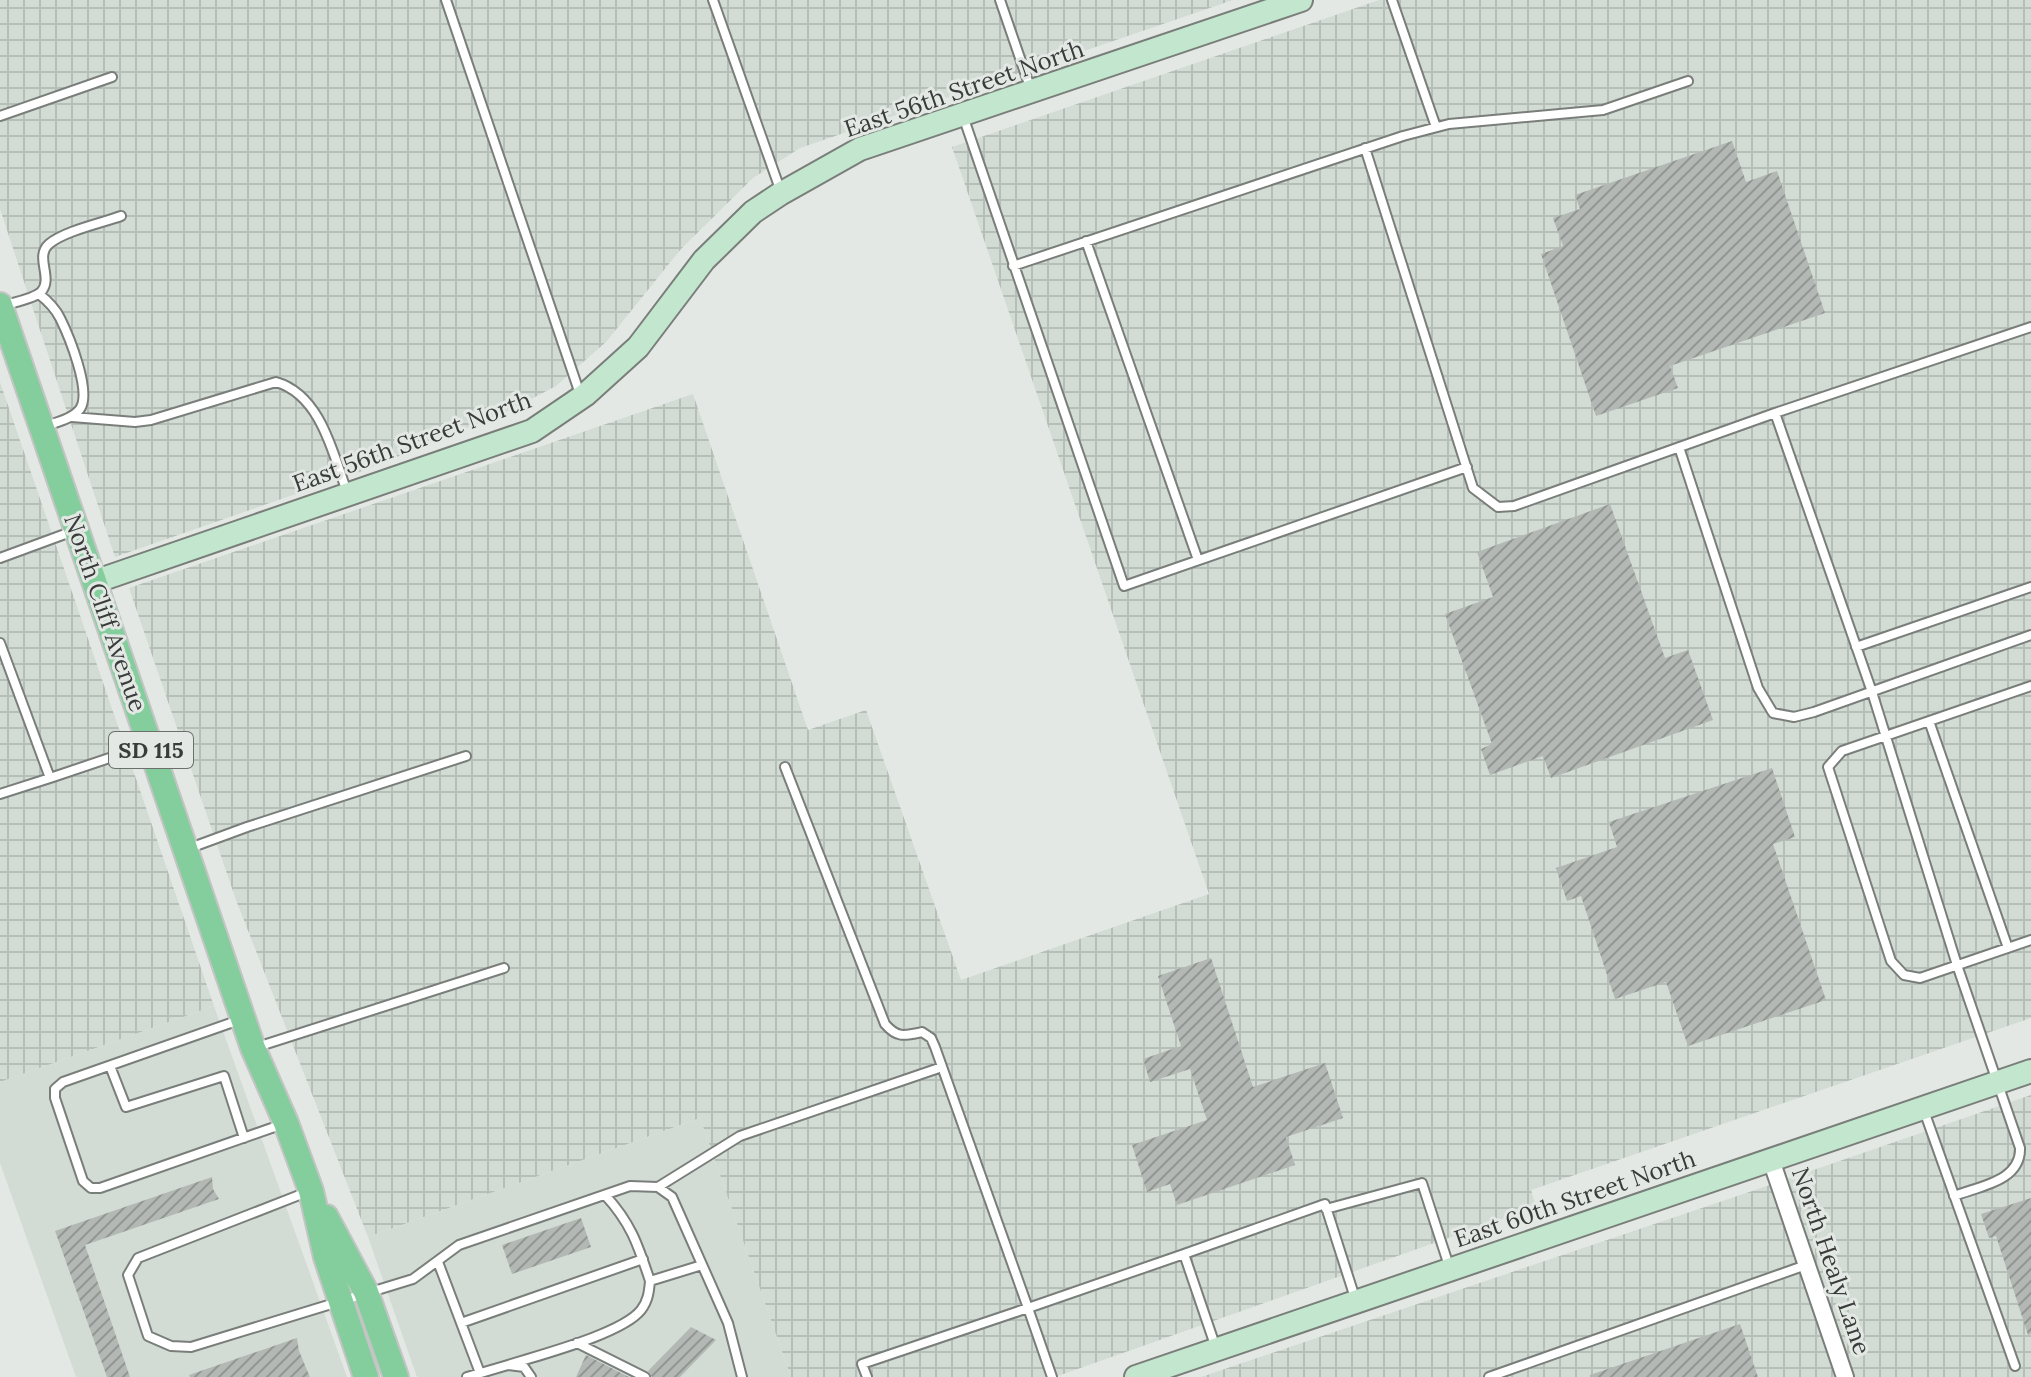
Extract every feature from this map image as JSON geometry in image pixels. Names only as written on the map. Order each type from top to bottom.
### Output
[{"type":"main road","name":"North Cliff Avenue","points":[[0,306],[253,1048],[311,1191],[326,1257],[366,1377]]},
{"type":"main road","name":"North Cliff Avenue","points":[[311,1191],[366,1292],[396,1377]]},
{"type":"street","name":"East 56th Street North","points":[[94,582],[532,431],[581,397],[638,347],[704,260],[753,212],[860,149],[1301,0]]},
{"type":"street","name":"East 60th Street North","points":[[1136,1377],[1170,1372],[1216,1350],[2031,1071]]},
{"type":"street","name":"North Healy Lane","points":[[1771,1160],[1845,1377]]},
{"type":"lane","points":[[446,0],[581,397]]},
{"type":"lane","points":[[713,0],[782,193]]},
{"type":"lane","points":[[1000,0],[1032,92]]},
{"type":"lane","points":[[1392,0],[1436,127]]},
{"type":"lane","points":[[0,116],[112,77]]},
{"type":"lane","points":[[1013,266],[1436,127],[1603,110],[1688,81]]},
{"type":"lane","points":[[963,115],[1124,586],[1467,467]]},
{"type":"lane","points":[[1365,148],[1473,488],[1498,507],[1514,506],[1775,413],[2031,327]]},
{"type":"lane","points":[[0,306],[39,294],[46,284],[43,254],[50,243],[121,216]]},
{"type":"lane","points":[[1086,241],[1198,560]]},
{"type":"lane","points":[[39,294],[51,303],[60,316],[83,382],[85,395],[81,407],[72,417]]},
{"type":"lane","points":[[42,428],[72,417],[135,422],[151,420],[276,382],[288,385],[301,394],[312,409],[348,494]]},
{"type":"lane","points":[[1775,413],[1872,692],[1957,965],[2020,1148],[2019,1163],[2011,1173],[1954,1196]]},
{"type":"lane","points":[[1679,447],[1758,688],[1773,713],[1794,717],[1804,715],[2031,635]]},
{"type":"lane","points":[[0,558],[77,530]]},
{"type":"lane","points":[[1856,647],[2031,587]]},
{"type":"lane","points":[[0,643],[50,778]]},
{"type":"lane","points":[[2031,686],[1842,751],[1828,767],[1891,961],[1904,975],[1920,978],[2031,940]]},
{"type":"lane","points":[[1929,721],[2008,948]]},
{"type":"lane","points":[[0,794],[149,744]]},
{"type":"lane","points":[[185,850],[466,756]]},
{"type":"lane","points":[[785,767],[885,1024],[894,1034],[902,1037],[922,1032],[931,1038],[1052,1377]]},
{"type":"lane","points":[[253,1048],[504,968]]},
{"type":"lane","points":[[243,1019],[63,1082],[55,1089],[55,1098],[83,1181],[91,1188],[100,1188],[286,1123]]},
{"type":"lane","points":[[110,1066],[126,1107],[224,1076],[244,1138]]},
{"type":"lane","points":[[658,1187],[740,1136],[942,1067]]},
{"type":"lane","points":[[1923,1108],[2015,1366]]},
{"type":"lane","points":[[1326,1209],[1422,1183],[1450,1270]]},
{"type":"lane","points":[[311,1191],[138,1258],[128,1275],[148,1336],[171,1346],[191,1347],[413,1279],[459,1245],[630,1186],[658,1187],[672,1197],[728,1323],[742,1377]]},
{"type":"lane","points":[[467,1377],[577,1343],[639,1314],[647,1301],[650,1281],[634,1233],[605,1195]]},
{"type":"lane","points":[[867,1377],[862,1364],[1325,1204],[1357,1301]]},
{"type":"lane","points":[[1184,1254],[1216,1350]]},
{"type":"lane","points":[[461,1323],[643,1259]]},
{"type":"lane","points":[[438,1262],[480,1373]]},
{"type":"lane","points":[[650,1281],[702,1265]]},
{"type":"lane","points":[[1489,1377],[1806,1265]]},
{"type":"lane","points":[[577,1343],[645,1377]]},
{"type":"lane","points":[[508,1365],[524,1367],[531,1377]]},
{"type":"shaded area","points":[[0,0],[1233,0],[800,148],[753,178],[681,249],[606,342],[556,386],[503,414],[362,471],[115,557],[0,209]]},
{"type":"shaded area","points":[[1379,0],[2031,0],[2031,1018],[1531,1190],[1536,1207],[1055,1377],[791,1377],[700,1118],[368,1237],[236,900],[129,588],[693,394],[808,730],[866,710],[961,980],[1209,894],[952,147]]},
{"type":"shaded area","points":[[0,382],[214,1006],[0,1082]]},
{"type":"shaded area","points":[[214,1006],[347,1377],[76,1377],[0,1163],[0,1082]]},
{"type":"shaded area","points":[[2031,1095],[2031,1377],[1201,1377],[1764,1187]]},
{"type":"shaded area","points":[[700,1118],[791,1377],[417,1377],[368,1237]]},
{"type":"building","points":[[1732,141],[1746,182],[1777,171],[1825,313],[1670,366],[1678,388],[1596,416],[1541,254],[1563,246],[1553,218],[1580,209],[1575,195]]},
{"type":"building","points":[[1610,504],[1665,658],[1688,650],[1713,720],[1551,778],[1543,756],[1490,775],[1481,749],[1492,744],[1445,614],[1493,597],[1477,552]]},
{"type":"building","points":[[1772,768],[1795,837],[1773,844],[1826,1000],[1688,1046],[1666,982],[1615,999],[1581,896],[1567,901],[1556,868],[1617,847],[1609,822]]},
{"type":"building","points":[[1211,958],[1253,1087],[1325,1063],[1343,1118],[1286,1137],[1295,1165],[1177,1205],[1170,1184],[1147,1192],[1132,1145],[1207,1120],[1190,1069],[1150,1082],[1143,1059],[1181,1046],[1158,976]]},
{"type":"building","points":[[212,1177],[213,1189],[219,1199],[85,1245],[130,1377],[107,1377],[55,1231]]},
{"type":"building","points":[[2031,1198],[2031,1334],[2028,1335],[1996,1236],[1989,1238],[1981,1214]]},
{"type":"building","points":[[581,1218],[591,1247],[512,1274],[502,1245]]},
{"type":"building","points":[[1740,1324],[1758,1377],[1590,1377],[1590,1375]]},
{"type":"building","points":[[691,1327],[716,1340],[680,1377],[652,1377],[648,1371]]},
{"type":"building","points":[[297,1338],[310,1377],[189,1375]]},
{"type":"building","points":[[586,1355],[629,1377],[576,1377]]}]
